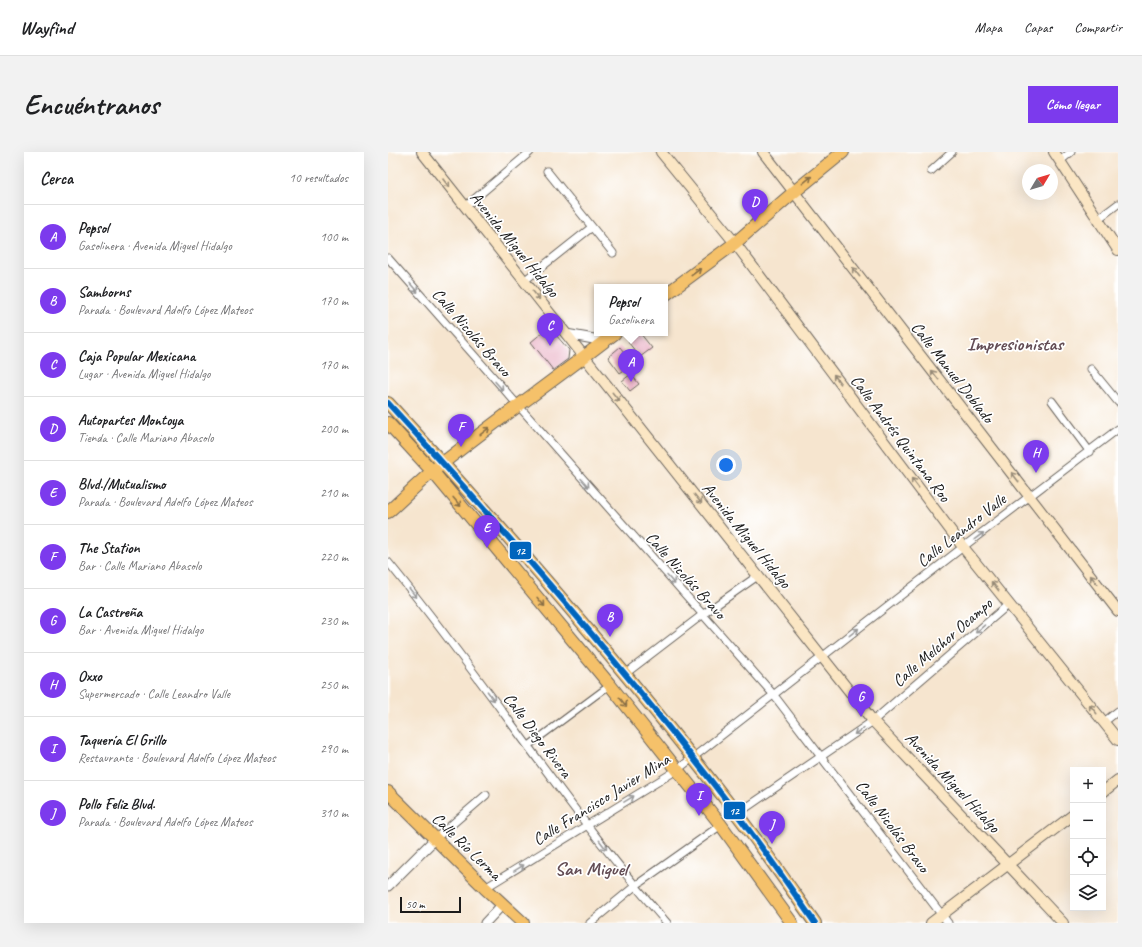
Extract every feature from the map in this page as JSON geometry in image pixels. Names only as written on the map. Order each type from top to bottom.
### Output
[{"type":"main road","name":"Avenida Miguel Hidalgo","points":[[422,152],[873,721],[1063,923]]},
{"type":"main road","name":"Calle Andrés Quintana Roo","points":[[661,152],[734,243],[963,548],[1118,740]]},
{"type":"main road","name":"Calle Manuel Doblado","points":[[763,152],[1118,611]]},
{"type":"main road","points":[[668,293],[734,243],[842,152]]},
{"type":"main road","points":[[1054,152],[1118,250]]},
{"type":"main road","points":[[388,512],[443,463],[611,336]]},
{"type":"main road","points":[[388,402],[443,463],[625,674],[737,814],[815,923]]},
{"type":"main road","points":[[388,423],[432,472],[610,685],[721,825],[792,923]]},
{"type":"main road","points":[[1106,790],[1118,780]]},
{"type":"main road","name":"Calle Río Lerma","points":[[388,792],[485,888],[523,923]]},
{"type":"main road","points":[[931,923],[945,919],[1008,864],[1070,817]]},
{"type":"street","points":[[465,207],[530,152]]},
{"type":"street","points":[[931,171],[952,152]]},
{"type":"street","points":[[1060,161],[1071,152]]},
{"type":"street","points":[[547,171],[613,253]]},
{"type":"street","points":[[1098,219],[1118,204]]},
{"type":"street","points":[[524,281],[592,227]]},
{"type":"street","name":"Calle Nicolás Bravo","points":[[388,258],[517,406],[773,694],[945,919]]},
{"type":"street","points":[[566,334],[605,341]]},
{"type":"street","points":[[1091,369],[1118,402]]},
{"type":"street","points":[[1052,401],[1090,452]]},
{"type":"street","name":"Calle Leandro Valle","points":[[823,656],[1118,429]]},
{"type":"street","name":"Calle Diego Rivera","points":[[388,562],[426,610],[587,825],[635,886],[667,923]]},
{"type":"street","points":[[625,674],[702,615],[758,575]]},
{"type":"street","name":"Calle Melchor Ocampo","points":[[737,814],[873,721],[1009,604]]},
{"type":"street","name":"Calle Francisco Javier Mina","points":[[485,888],[677,770],[823,656]]},
{"type":"street","points":[[528,746],[610,685]]},
{"type":"street","points":[[1104,722],[1118,711]]},
{"type":"street","points":[[388,886],[435,839],[486,795]]},
{"type":"street","points":[[590,923],[635,886],[721,825]]},
{"type":"street","points":[[485,923],[503,904]]},
{"type":"building","points":[[549,327],[569,350],[568,359],[553,370],[531,342]]},
{"type":"building","points":[[636,336],[642,336],[652,348],[640,357],[628,342]]},
{"type":"building","points":[[620,347],[633,364],[620,373],[608,357]]},
{"type":"building","points":[[631,374],[639,384],[630,391],[622,381]]},
{"type":"transit line","name":"12","points":[[388,403],[523,553],[653,708],[746,827],[815,923]]},
{"type":"place","name":"Autopartes Montoya","points":[[755,222]]},
{"type":"place","name":"Caja Popular Mexicana","points":[[550,346]]},
{"type":"place","name":"Pepsol","points":[[631,382]]},
{"type":"place","name":"The Station","points":[[461,447]]},
{"type":"place","name":"Oxxo","points":[[1036,473]]},
{"type":"place","name":"Blvd./Mutualismo","points":[[487,548]]},
{"type":"place","name":"Samborns","points":[[610,637]]},
{"type":"place","name":"La Castreña","points":[[861,717]]},
{"type":"place","name":"Taquería El Grillo","points":[[699,816]]},
{"type":"place","name":"Pollo Feliz Blvd.","points":[[772,844]]},
{"type":"district","name":"Impresionistas","points":[[1015,343]]},
{"type":"district","name":"San Miguel","points":[[591,868]]}]
